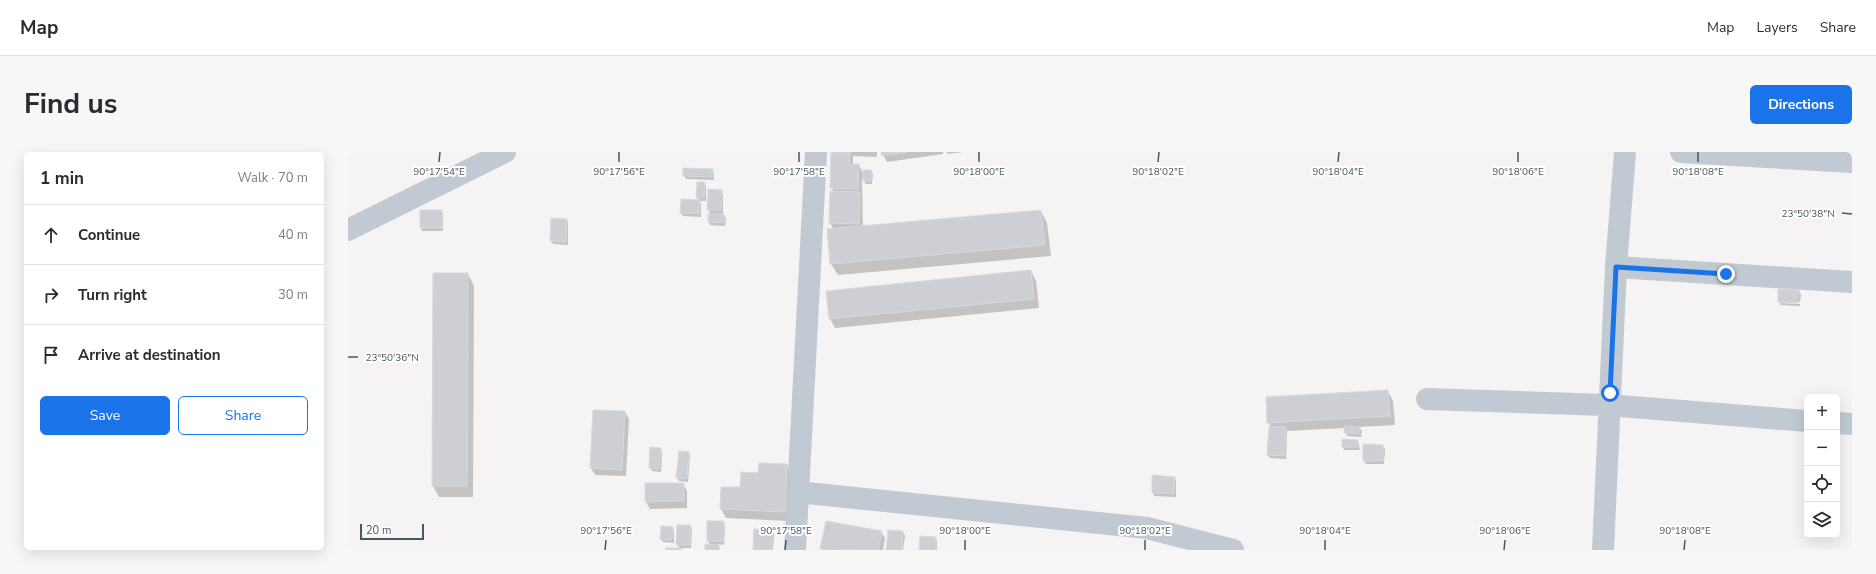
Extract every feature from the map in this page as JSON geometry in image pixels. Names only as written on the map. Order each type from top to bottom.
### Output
[{"type":"street","points":[[795,550],[816,152]]},
{"type":"street","points":[[1603,550],[1616,267],[1626,152]]},
{"type":"street","points":[[1681,152],[1852,162]]},
{"type":"street","points":[[348,230],[502,153]]},
{"type":"street","points":[[1616,267],[1852,282]]},
{"type":"street","points":[[1427,399],[1607,405],[1804,421]]},
{"type":"street","points":[[1840,423],[1852,424]]},
{"type":"street","points":[[797,492],[1147,528],[1233,550]]},
{"type":"building","points":[[831,152],[850,152],[849,164],[859,164],[858,189],[830,188]]},
{"type":"building","points":[[881,152],[907,152],[882,156]]},
{"type":"building","points":[[683,168],[713,169],[713,177],[683,176]]},
{"type":"building","points":[[863,170],[871,170],[871,181],[863,181]]},
{"type":"building","points":[[697,182],[705,182],[704,198],[696,198]]},
{"type":"building","points":[[708,189],[722,190],[721,210],[707,210]]},
{"type":"building","points":[[830,191],[860,192],[859,224],[829,223]]},
{"type":"building","points":[[681,199],[700,200],[699,214],[680,213]]},
{"type":"building","points":[[420,210],[442,210],[442,228],[420,228]]},
{"type":"building","points":[[1041,210],[1045,245],[830,264],[827,229]]},
{"type":"building","points":[[708,214],[724,214],[724,223],[708,222]]},
{"type":"building","points":[[551,218],[567,219],[566,242],[550,241]]},
{"type":"building","points":[[1031,270],[1034,299],[829,319],[826,291]]},
{"type":"building","points":[[433,273],[468,273],[467,486],[432,486]]},
{"type":"building","points":[[1778,289],[1799,290],[1798,303],[1778,302]]},
{"type":"building","points":[[1388,390],[1390,416],[1267,423],[1266,397]]},
{"type":"building","points":[[593,410],[625,411],[622,470],[590,468]]},
{"type":"building","points":[[1269,426],[1286,427],[1284,456],[1267,455]]},
{"type":"building","points":[[1344,426],[1360,427],[1360,434],[1344,433]]},
{"type":"building","points":[[1342,439],[1358,440],[1358,447],[1342,447]]},
{"type":"building","points":[[1363,444],[1383,445],[1383,461],[1363,461]]},
{"type":"building","points":[[650,447],[661,448],[659,469],[649,468]]},
{"type":"building","points":[[679,451],[689,452],[687,479],[676,478]]},
{"type":"building","points":[[759,463],[787,464],[785,512],[720,509],[721,487],[740,487],[741,472],[758,473]]},
{"type":"building","points":[[1152,475],[1175,477],[1174,494],[1152,493]]},
{"type":"building","points":[[645,483],[684,483],[684,501],[645,502]]},
{"type":"building","points":[[707,521],[724,521],[723,542],[707,541]]},
{"type":"building","points":[[826,521],[882,531],[878,550],[820,549]]},
{"type":"building","points":[[677,525],[691,525],[690,545],[676,545]]},
{"type":"building","points":[[661,526],[673,527],[672,540],[660,539]]},
{"type":"building","points":[[754,529],[772,530],[772,550],[753,550]]},
{"type":"building","points":[[888,530],[903,531],[902,550],[886,550]]},
{"type":"building","points":[[920,536],[936,537],[936,550],[919,550]]},
{"type":"building","points":[[705,544],[719,545],[719,550],[705,550]]},
{"type":"building","points":[[666,548],[682,548],[682,550],[666,550]]},
{"type":"route","points":[[1610,393],[1616,267],[1726,274]]}]
